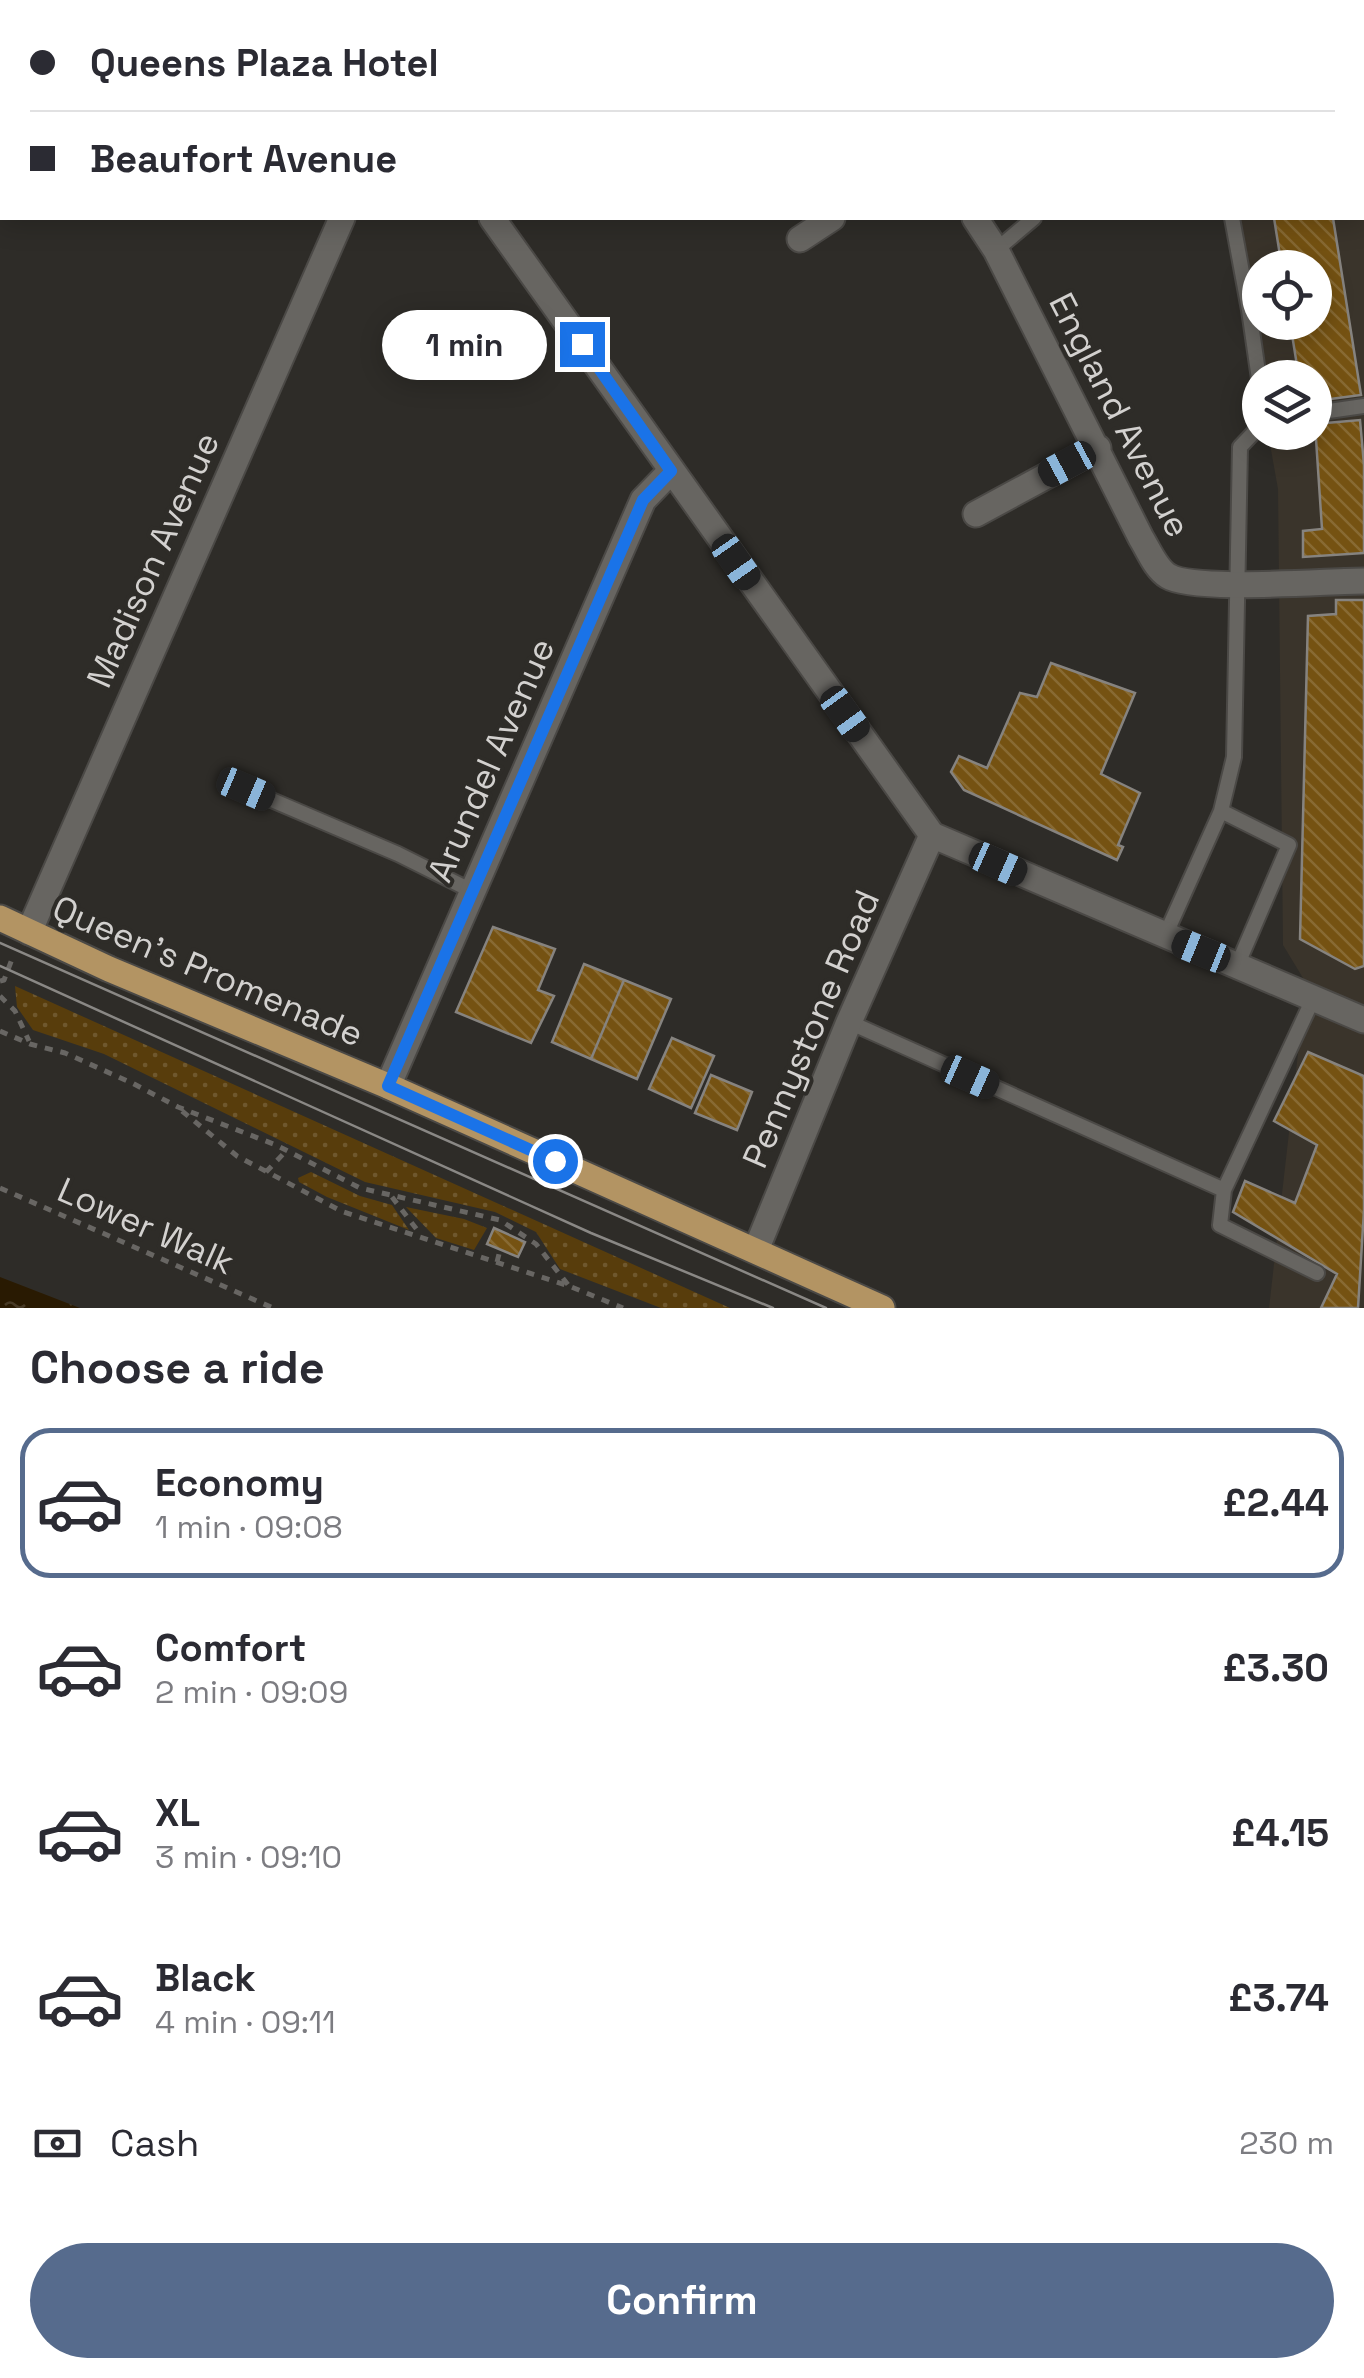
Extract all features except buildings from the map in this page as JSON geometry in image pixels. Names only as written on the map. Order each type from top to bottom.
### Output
[{"type":"main road","name":"Queen's Promenade","points":[[0,918],[110,969],[388,1086],[882,1308]]},
{"type":"street","name":"Madison Avenue","points":[[29,932],[341,220]]},
{"type":"street","points":[[493,220],[932,835],[1364,1020]]},
{"type":"street","points":[[800,238],[829,220]]},
{"type":"street","name":"England Avenue","points":[[976,220],[996,250],[1141,538],[1166,576],[1207,584],[1364,580]]},
{"type":"street","points":[[976,514],[1098,448]]},
{"type":"street","name":"Arundel Avenue","points":[[388,1086],[643,500],[671,471]]},
{"type":"street","name":"Pennystone Road","points":[[756,1250],[849,1022],[932,835]]},
{"type":"lane","points":[[996,250],[1032,220]]},
{"type":"lane","points":[[1232,220],[1256,360]]},
{"type":"lane","points":[[1332,411],[1364,406]]},
{"type":"lane","points":[[1165,936],[1222,812],[1234,757],[1242,445]]},
{"type":"lane","points":[[246,789],[398,854],[472,892]]},
{"type":"lane","points":[[1222,812],[1289,845],[1238,966]]},
{"type":"lane","points":[[1313,999],[1224,1190],[1220,1224],[1317,1274]]},
{"type":"lane","points":[[849,1022],[1224,1190]]},
{"type":"path","points":[[0,996],[15,1011],[30,1044]]},
{"type":"path","points":[[0,1030],[30,1044],[65,1053],[178,1107],[286,1150],[360,1188],[500,1220],[536,1244],[569,1286]]},
{"type":"path","points":[[178,1107],[237,1156],[342,1210],[623,1308]]},
{"type":"path","points":[[266,1172],[286,1150]]},
{"type":"path","name":"Lower Walk","points":[[0,1188],[272,1308]]},
{"type":"path","points":[[392,1196],[423,1237]]},
{"type":"path","points":[[497,1262],[500,1250]]},
{"type":"shaded area","points":[[1228,220],[1364,220],[1364,1308],[1269,1308],[1306,983],[1283,945],[1278,489],[1271,450],[1332,450],[1332,360],[1256,360],[1252,340],[1332,340],[1332,250],[1242,250],[1242,288]]},
{"type":"shaded area","points":[[15,986],[730,1308],[661,1308],[560,1269],[536,1232],[495,1212],[365,1182],[104,1054],[33,1030],[17,1007]]},
{"type":"shaded area","points":[[311,1172],[360,1196],[392,1205],[409,1230],[299,1182],[298,1178]]},
{"type":"shaded area","points":[[406,1207],[487,1228],[474,1250],[436,1238]]},
{"type":"water","points":[[0,1277],[80,1308],[0,1308]]},
{"type":"tram line","points":[[0,943],[826,1308]]},
{"type":"tram line","points":[[0,966],[591,1233],[773,1308]]},
{"type":"route","points":[[555,1161],[388,1086],[643,500],[671,471],[582,344]]}]
